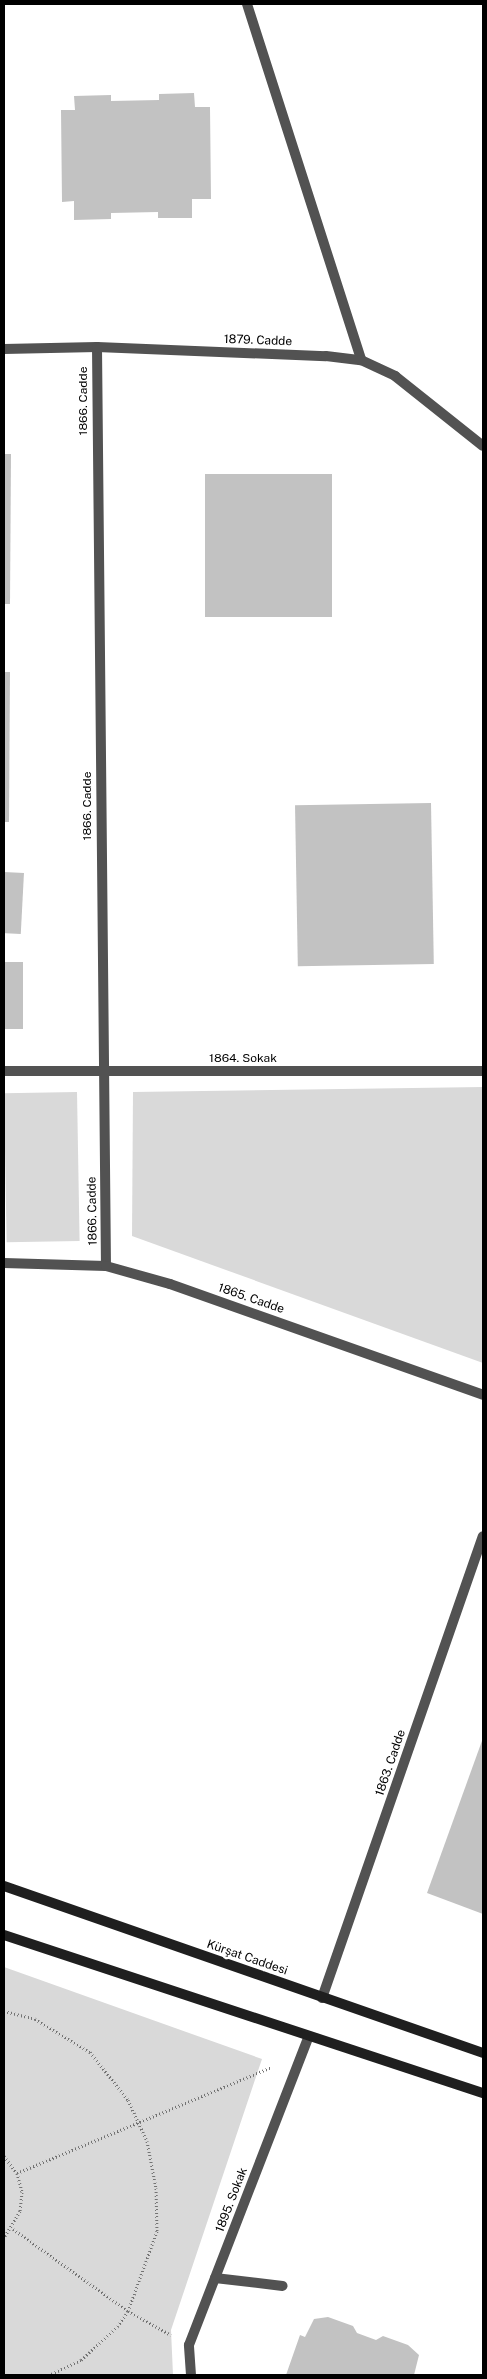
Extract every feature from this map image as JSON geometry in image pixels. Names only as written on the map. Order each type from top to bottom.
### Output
[{"type":"street","points":[[247,4],[361,360]]},
{"type":"street","name":"1879. Cadde","points":[[4,349],[96,347],[326,356],[361,360],[395,376],[483,446]]},
{"type":"street","name":"1866. Cadde","points":[[96,347],[102,1071],[106,1266]]},
{"type":"street","name":"1864. Sokak","points":[[4,1071],[483,1071]]},
{"type":"street","name":"1865. Cadde","points":[[4,1263],[106,1266],[170,1284],[483,1395]]},
{"type":"street","name":"1863. Cadde","points":[[322,1998],[483,1536]]},
{"type":"street","name":"Kürşat Caddesi","points":[[4,1886],[483,2053]]},
{"type":"street","points":[[4,1935],[483,2093]]},
{"type":"street","name":"1895. Sokak","points":[[190,2375],[189,2345],[309,2036]]},
{"type":"street","points":[[215,2278],[283,2286]]},
{"type":"path","points":[[4,2011],[35,2019],[90,2052],[128,2100],[147,2141],[156,2188],[157,2231],[128,2311],[118,2326],[81,2360],[49,2375]]},
{"type":"path","points":[[17,2173],[138,2121],[301,2056]]},
{"type":"path","points":[[4,2156],[17,2173],[21,2201],[12,2229],[4,2238]]},
{"type":"path","points":[[12,2229],[128,2311],[189,2345]]},
{"type":"shaded area","points":[[483,1087],[483,1363],[132,1236],[133,1092]]},
{"type":"shaded area","points":[[77,1092],[80,1241],[7,1242],[4,1093]]},
{"type":"shaded area","points":[[4,1967],[262,2059],[171,2330],[173,2375],[4,2375]]},
{"type":"building","points":[[194,93],[195,107],[210,107],[211,199],[192,199],[192,218],[158,218],[158,212],[111,213],[111,219],[74,220],[74,201],[62,202],[61,110],[75,110],[74,96],[111,95],[111,101],[159,100],[159,94]]},
{"type":"building","points":[[4,454],[11,454],[10,604],[4,604]]},
{"type":"building","points":[[205,474],[332,474],[332,617],[205,617]]},
{"type":"building","points":[[4,672],[10,672],[9,822],[4,822]]},
{"type":"building","points":[[431,803],[434,964],[298,966],[295,805]]},
{"type":"building","points":[[4,872],[24,873],[21,934],[4,933]]},
{"type":"building","points":[[4,962],[23,962],[23,1029],[4,1029]]},
{"type":"building","points":[[483,1738],[483,1914],[427,1893]]},
{"type":"building","points":[[328,2317],[353,2326],[357,2333],[376,2340],[383,2336],[408,2345],[419,2355],[414,2375],[286,2375],[300,2335],[305,2337],[314,2319]]}]
